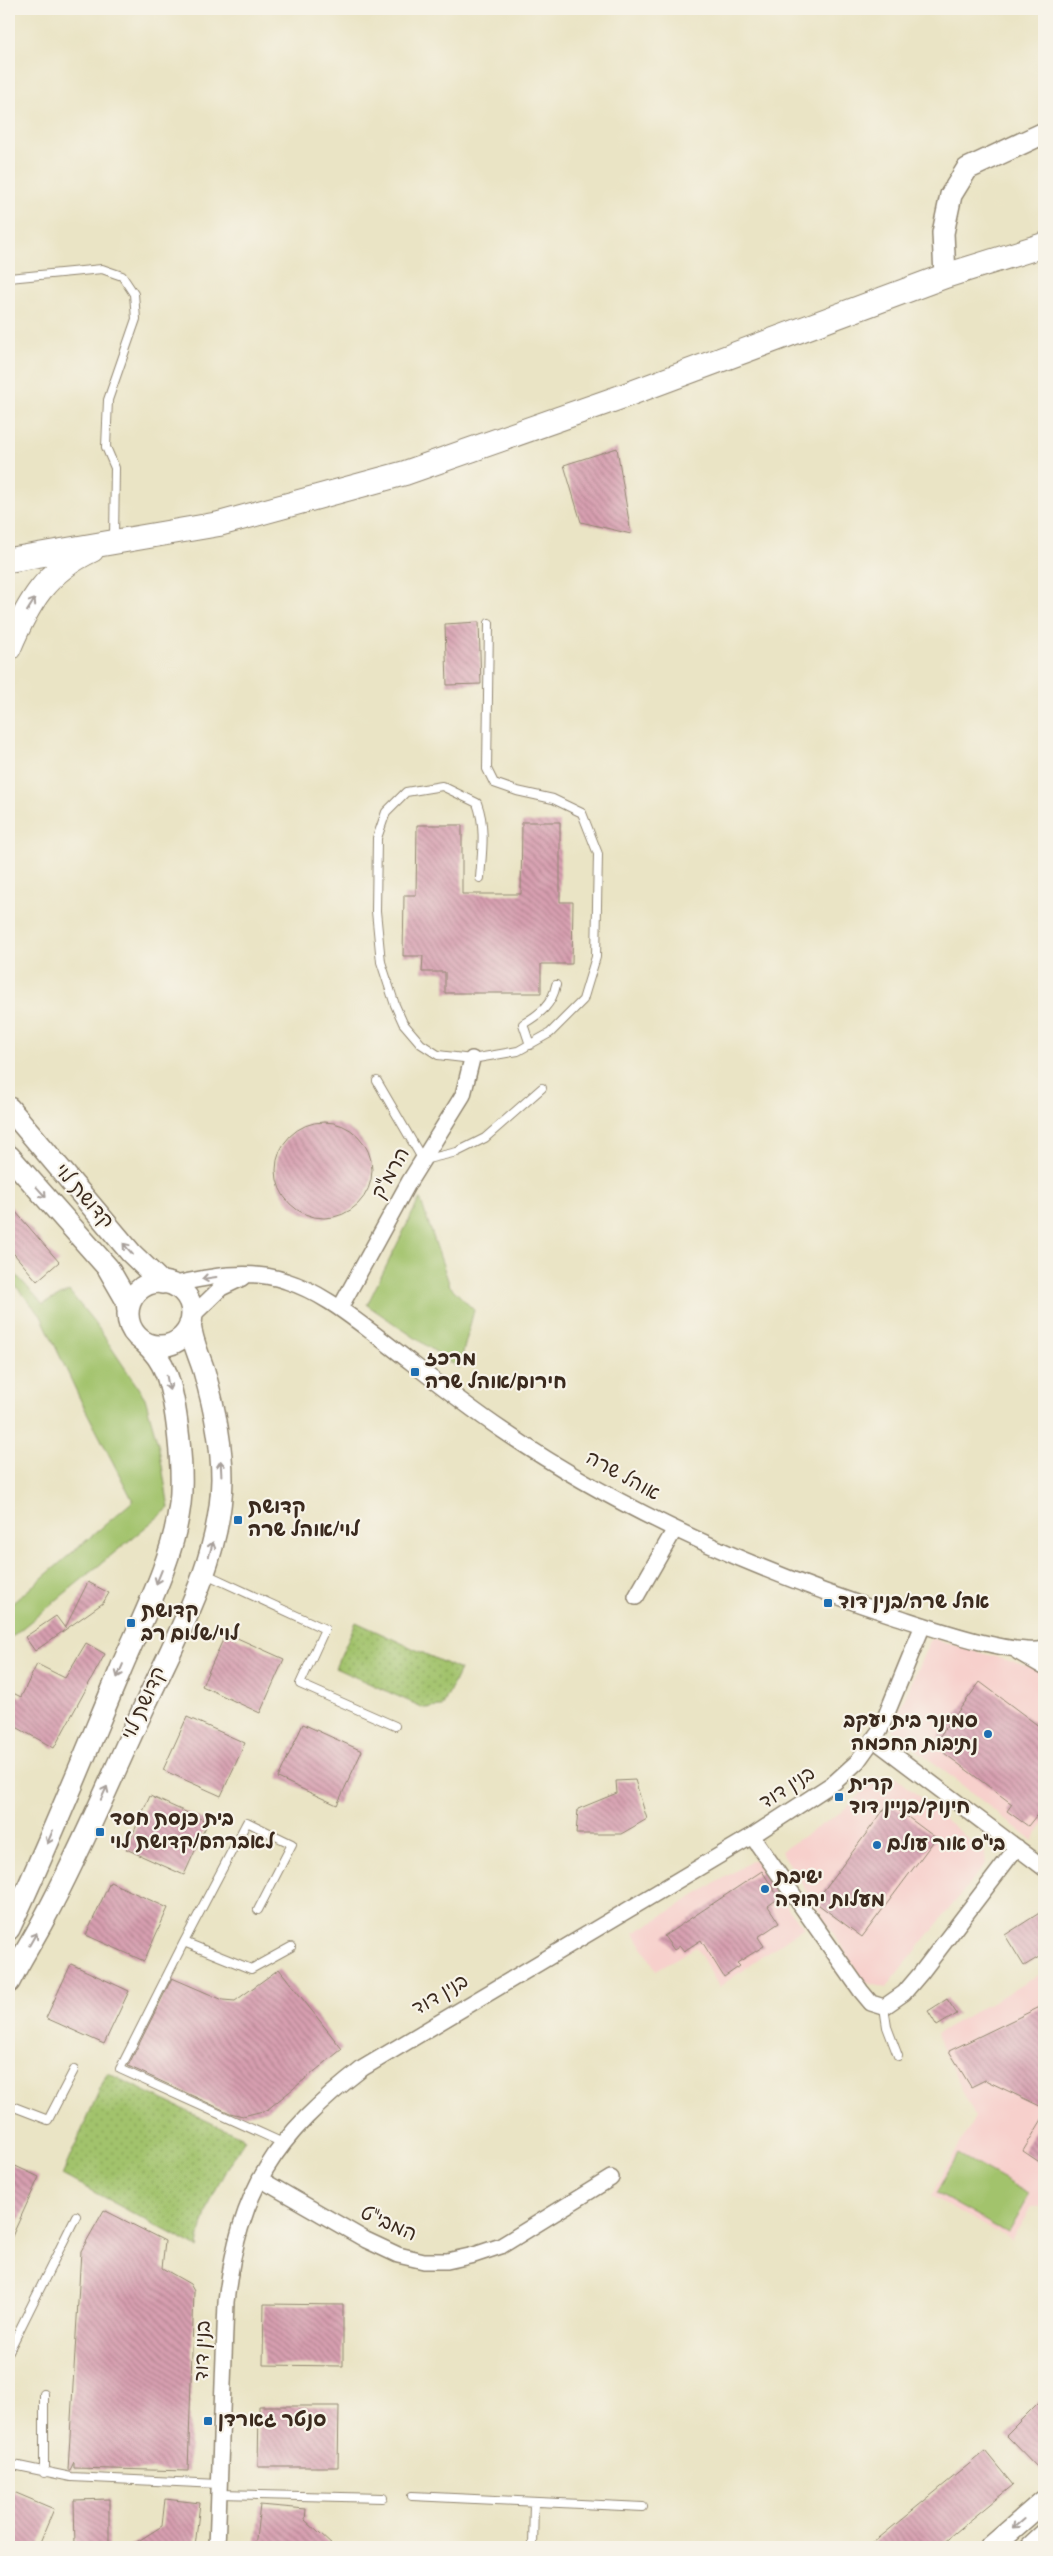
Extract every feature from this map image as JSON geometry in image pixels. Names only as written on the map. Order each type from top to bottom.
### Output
[{"type":"main road","points":[[9,560],[219,524],[404,473],[618,398],[945,276],[1044,245]]},
{"type":"main road","points":[[9,648],[19,624],[45,582],[71,560],[114,541]]},
{"type":"street","points":[[945,276],[943,233],[951,196],[967,169],[1044,133]]},
{"type":"street","name":"הרמ\"ק","points":[[340,1308],[423,1160],[463,1095],[472,1059]]},
{"type":"street","name":"קדושת לוי","points":[[9,1108],[131,1252],[166,1284]]},
{"type":"street","name":"קדושת לוי","points":[[9,1156],[108,1268],[127,1301],[128,1311]]},
{"type":"street","points":[[191,1320],[191,1308],[184,1294],[166,1284],[154,1283],[140,1290],[130,1303],[128,1311],[130,1326],[144,1342],[159,1346],[175,1342],[182,1338],[191,1320],[221,1288],[248,1275]]},
{"type":"street","name":"אוהל שרה","points":[[166,1284],[248,1275],[284,1280],[304,1287],[340,1308],[502,1430],[575,1475],[675,1529],[723,1552],[816,1590],[923,1625],[1012,1649],[1035,1651],[1044,1649]]},
{"type":"street","name":"קדושת לוי","points":[[9,1982],[44,1919],[189,1611],[204,1573],[219,1516],[222,1471],[215,1412],[203,1368],[192,1341],[191,1320]]},
{"type":"street","name":"קדושת לוי","points":[[9,1929],[34,1876],[152,1595],[175,1527],[181,1479],[175,1420],[166,1374],[156,1354],[144,1342]]},
{"type":"street","points":[[636,1597],[675,1529]]},
{"type":"street","name":"בנין דוד","points":[[217,2547],[226,2302],[230,2271],[236,2238],[260,2178],[283,2144],[318,2105],[363,2068],[752,1836],[835,1782],[857,1762],[880,1730],[894,1700],[923,1625]]},
{"type":"street","name":"אוהל שרה","points":[[1012,1649],[1044,1667]]},
{"type":"street","points":[[873,1739],[1044,1868]]},
{"type":"street","points":[[752,1836],[861,1991],[871,2003],[884,2008],[904,1993],[921,1973],[1017,1846]]},
{"type":"street","name":"המבי\"ט","points":[[260,2178],[366,2240],[398,2255],[424,2261],[447,2261],[501,2246],[611,2178]]},
{"type":"street","points":[[991,2547],[1044,2501]]},
{"type":"street","points":[[1031,2547],[1044,2535]]},
{"type":"lane","points":[[9,278],[102,269],[122,276],[134,294],[136,319],[108,400],[106,447],[115,468],[114,541]]},
{"type":"lane","points":[[480,878],[483,831],[482,816],[477,803],[442,786],[406,792],[386,812],[377,838],[376,912],[381,962],[395,1005],[403,1022],[421,1044],[438,1055],[472,1059],[518,1051],[550,1033],[583,1000],[596,957],[598,854],[582,813],[553,799],[517,791],[494,783],[487,770],[489,623]]},
{"type":"lane","points":[[530,1045],[523,1024],[540,1014],[553,998],[556,985]]},
{"type":"lane","points":[[377,1081],[423,1160],[457,1152],[485,1138],[542,1088]]},
{"type":"lane","points":[[204,1573],[325,1629],[300,1684],[395,1726]]},
{"type":"lane","points":[[258,1910],[292,1844],[247,1822],[120,2069],[283,2144]]},
{"type":"lane","points":[[184,1942],[251,1969],[291,1946]]},
{"type":"lane","points":[[884,2008],[887,2027],[898,2056]]},
{"type":"lane","points":[[9,2105],[48,2120],[74,2070]]},
{"type":"lane","points":[[9,2351],[76,2216]]},
{"type":"lane","points":[[44,2394],[44,2473]]},
{"type":"lane","points":[[9,2464],[44,2473],[71,2477],[219,2489],[383,2498]]},
{"type":"lane","points":[[412,2496],[643,2507]]},
{"type":"lane","points":[[533,2547],[534,2502]]},
{"type":"shaded area","points":[[931,1638],[1044,1671],[1044,1824],[1033,1841],[891,1729]]},
{"type":"shaded area","points":[[878,1777],[896,1777],[985,1853],[986,1863],[886,1988],[864,1982],[781,1851],[841,1812]]},
{"type":"shaded area","points":[[755,1859],[792,1914],[804,1927],[719,1987],[696,1947],[656,1970],[634,1933]]},
{"type":"shaded area","points":[[1044,1972],[1044,2207],[1031,2207],[1011,2240],[931,2196],[975,2117],[936,2034]]},
{"type":"green space","points":[[420,1198],[450,1286],[474,1310],[459,1368],[367,1305]]},
{"type":"green space","points":[[9,1267],[43,1304],[69,1291],[95,1323],[145,1398],[159,1448],[169,1508],[9,1639],[9,1606],[133,1501],[81,1401],[41,1316],[9,1278]]},
{"type":"green space","points":[[356,1622],[460,1670],[442,1707],[424,1708],[335,1668]]},
{"type":"green space","points":[[107,2073],[245,2139],[215,2191],[204,2219],[198,2248],[62,2175]]},
{"type":"green space","points":[[958,2154],[1029,2194],[1007,2233],[936,2193]]},
{"type":"building","points":[[617,448],[631,534],[581,522],[564,465]]},
{"type":"building","points":[[479,622],[481,684],[447,685],[445,624]]},
{"type":"building","points":[[522,822],[560,822],[560,902],[573,902],[572,964],[541,964],[541,993],[445,993],[445,972],[422,972],[423,956],[403,956],[404,895],[416,895],[417,825],[462,825],[462,894],[521,894]]},
{"type":"building","points":[[324,1122],[342,1126],[358,1136],[368,1152],[372,1170],[368,1188],[358,1204],[342,1214],[324,1218],[306,1214],[290,1204],[280,1188],[276,1170],[280,1152],[290,1136],[306,1126]]},
{"type":"building","points":[[9,1204],[59,1262],[37,1281],[9,1248]]},
{"type":"building","points":[[88,1582],[109,1593],[103,1603],[35,1651],[25,1637],[56,1616],[65,1628]]},
{"type":"building","points":[[226,1633],[284,1659],[260,1713],[202,1686]]},
{"type":"building","points":[[86,1643],[105,1654],[54,1748],[9,1723],[9,1691],[21,1697],[37,1664],[65,1678]]},
{"type":"building","points":[[980,1682],[1044,1730],[1044,1822],[1036,1816],[1028,1826],[1007,1811],[1012,1804],[944,1753],[950,1745],[939,1737]]},
{"type":"building","points":[[187,1717],[245,1743],[221,1796],[163,1770]]},
{"type":"building","points":[[303,1724],[362,1751],[337,1805],[278,1778]]},
{"type":"building","points":[[635,1780],[647,1819],[621,1834],[576,1834],[578,1809],[617,1793],[616,1781]]},
{"type":"building","points":[[150,1796],[208,1822],[184,1875],[126,1849]]},
{"type":"building","points":[[889,1803],[936,1838],[862,1937],[815,1902]]},
{"type":"building","points":[[762,1871],[779,1898],[768,1906],[779,1923],[758,1937],[764,1946],[737,1963],[740,1966],[724,1977],[701,1940],[684,1951],[680,1946],[674,1950],[664,1936]]},
{"type":"building","points":[[110,1882],[168,1908],[144,1961],[86,1935]]},
{"type":"building","points":[[1044,1910],[1044,1954],[1024,1966],[1005,1935]]},
{"type":"building","points":[[71,1964],[129,1991],[104,2044],[46,2018]]},
{"type":"building","points":[[279,1969],[342,2049],[267,2110],[243,2116],[230,2113],[128,2066],[172,1978],[223,2000],[235,2001]]},
{"type":"building","points":[[947,1999],[957,2014],[937,2026],[928,2011]]},
{"type":"building","points":[[1044,2005],[1044,2108],[985,2080],[971,2087],[949,2051]]},
{"type":"building","points":[[1044,2116],[1044,2165],[1023,2151]]},
{"type":"building","points":[[9,2163],[39,2177],[9,2243]]},
{"type":"building","points":[[104,2210],[165,2241],[162,2268],[190,2284],[194,2291],[188,2471],[74,2468],[74,2462],[70,2470],[68,2470],[81,2251]]},
{"type":"building","points":[[264,2304],[343,2305],[343,2366],[263,2365]]},
{"type":"building","points":[[1044,2397],[1044,2474],[1006,2435]]},
{"type":"building","points":[[259,2406],[339,2406],[338,2467],[258,2467]]},
{"type":"building","points":[[985,2451],[1013,2485],[938,2547],[868,2547]]},
{"type":"building","points":[[9,2490],[54,2509],[38,2547],[9,2547]]},
{"type":"building","points":[[109,2499],[109,2547],[75,2547],[74,2500]]},
{"type":"building","points":[[165,2499],[200,2503],[195,2547],[129,2547],[162,2526]]},
{"type":"building","points":[[260,2505],[306,2509],[305,2520],[334,2547],[255,2547]]},
{"type":"place","name":"מרכז חירום/אוהל שרה","points":[[415,1372]]},
{"type":"place","name":"קדושת לוי/אוהל שרה","points":[[238,1520]]},
{"type":"place","name":"אהל שרה/בנין דוד","points":[[828,1603]]},
{"type":"place","name":"קדושת לוי/שלום רב","points":[[131,1623]]},
{"type":"place","name":"סמינר בית יעקב נתיבות החכמה","points":[[988,1734]]},
{"type":"place","name":"קרית חינוך/בניין דוד","points":[[839,1797]]},
{"type":"place","name":"בית כנסת חסד לאברהם/קדושת לוי","points":[[100,1832]]},
{"type":"place","name":"בי\"ס אור עולם","points":[[877,1845]]},
{"type":"place","name":"ישיבת מעלות יהודה","points":[[765,1889]]},
{"type":"place","name":"סנטר גארדן","points":[[208,2421]]}]
